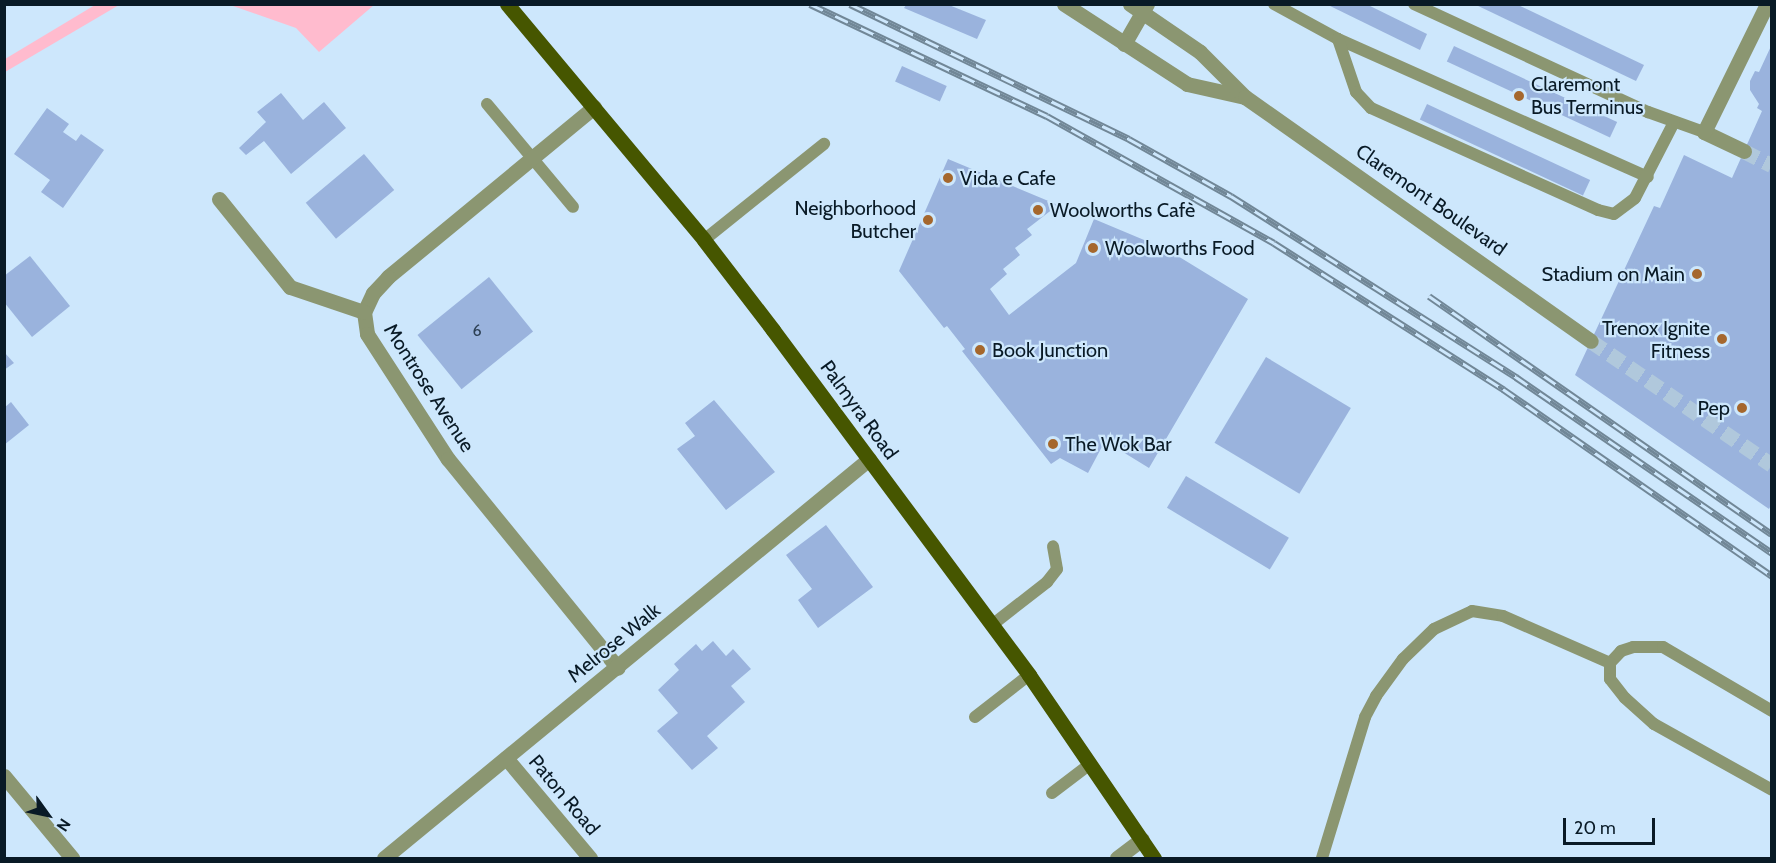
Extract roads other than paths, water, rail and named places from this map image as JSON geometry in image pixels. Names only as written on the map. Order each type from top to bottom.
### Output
[{"type":"main road","name":"Palmyra Road","points":[[507,4],[704,240],[1029,675],[1154,858]]},
{"type":"street","name":"Claremont Boulevard","points":[[1064,4],[1186,84],[1245,97]]},
{"type":"street","points":[[1744,151],[1704,132],[1767,4]]},
{"type":"street","name":"Claremont Boulevard","points":[[1140,8],[1200,52],[1245,97],[1591,340]]},
{"type":"street","points":[[1124,44],[1140,8]]},
{"type":"street","name":"Montrose Avenue","points":[[594,106],[388,277],[373,293],[364,312],[367,334],[448,459],[618,668]]},
{"type":"street","points":[[219,199],[290,287],[364,312]]},
{"type":"street","name":"Melrose Walk","points":[[384,858],[618,668],[869,459]]},
{"type":"street","name":"Paton Road","points":[[506,758],[590,858]]},
{"type":"street","points":[[4,776],[72,858]]},
{"type":"street","points":[[1117,858],[1142,839]]},
{"type":"lane","points":[[1274,4],[1338,39],[1648,177]]},
{"type":"lane","points":[[1414,4],[1648,112],[1704,132]]},
{"type":"lane","points":[[1338,39],[1356,92],[1371,108],[1598,210],[1614,214],[1624,208],[1648,177],[1674,122]]},
{"type":"lane","points":[[487,104],[573,207]]},
{"type":"lane","points":[[704,240],[824,144]]},
{"type":"lane","points":[[992,626],[1047,582],[1057,569],[1053,546]]},
{"type":"lane","points":[[1322,858],[1365,717],[1402,659],[1434,629],[1472,612],[1503,616],[1610,663]]},
{"type":"lane","points":[[1772,711],[1663,647],[1633,647],[1621,651],[1610,663],[1610,679],[1654,724],[1772,790]]},
{"type":"lane","points":[[975,717],[1029,675]]},
{"type":"lane","points":[[1052,793],[1090,764]]},
{"type":"tunnel","points":[[1744,151],[1772,165]]},
{"type":"tunnel","points":[[1591,341],[1772,465]]},
{"type":"railway","points":[[810,4],[1047,116],[1274,243],[1503,389],[1772,576]]},
{"type":"railway","points":[[850,4],[1129,139],[1231,196],[1516,377],[1772,553]]},
{"type":"railway","points":[[1429,296],[1772,534]]},
{"type":"place","name":"Claremont Bus Terminus","points":[[1519,96]]},
{"type":"place","name":"Vida e Cafe","points":[[948,178]]},
{"type":"place","name":"Woolworths Cafè","points":[[1038,210]]},
{"type":"place","name":"Neighborhood Butcher","points":[[928,220]]},
{"type":"place","name":"Woolworths Food","points":[[1093,248]]},
{"type":"place","name":"Stadium on Main","points":[[1697,274]]},
{"type":"place","name":"Trenox Ignite Fitness","points":[[1722,339]]},
{"type":"place","name":"Book Junction","points":[[980,350]]},
{"type":"place","name":"Pep","points":[[1742,408]]},
{"type":"place","name":"The Wok Bar","points":[[1053,444]]}]
